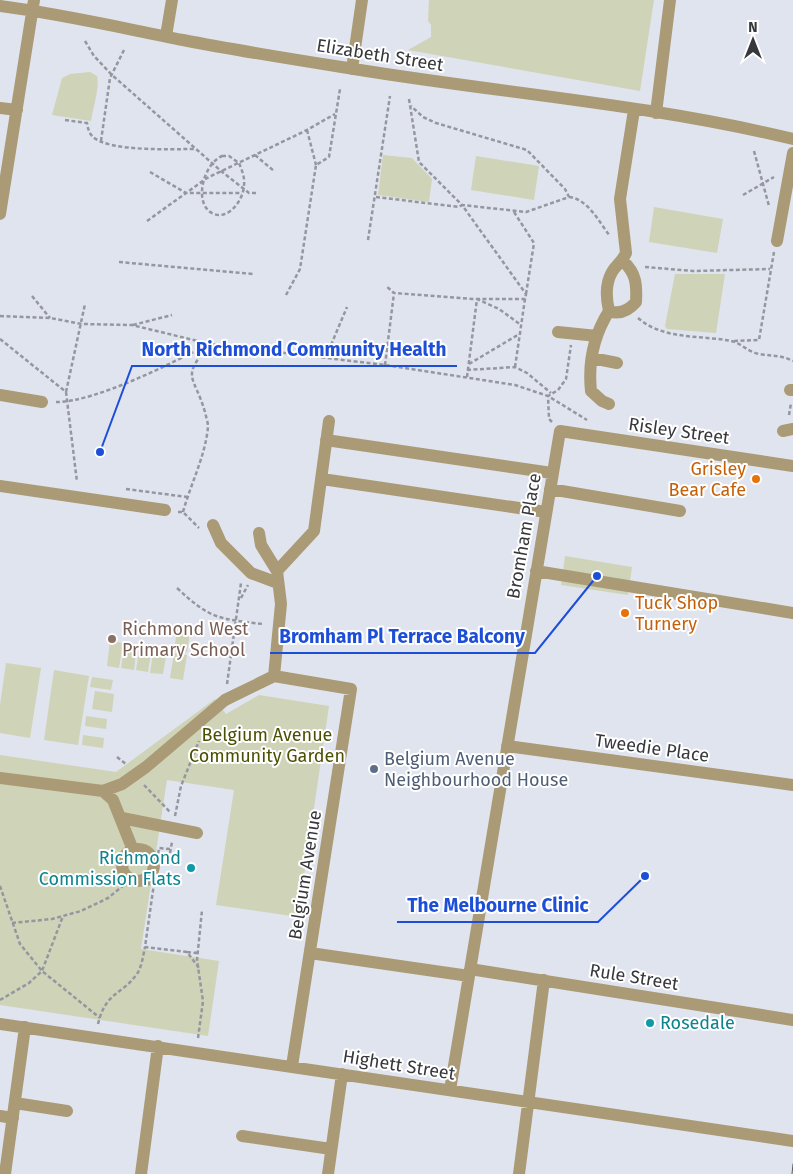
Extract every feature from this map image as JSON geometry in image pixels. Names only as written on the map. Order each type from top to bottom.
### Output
[{"type":"street","points":[[166,36],[172,0]]},
{"type":"street","points":[[352,69],[362,0]]},
{"type":"street","points":[[656,113],[670,0]]},
{"type":"street","name":"Elizabeth Street","points":[[0,6],[34,6],[58,14],[166,36],[352,69],[656,113],[756,130],[793,139]]},
{"type":"street","points":[[0,214],[2,181],[34,6]]},
{"type":"street","points":[[0,108],[16,110]]},
{"type":"street","points":[[609,311],[615,314],[628,309],[636,302],[637,285],[633,270],[624,257],[620,199],[634,110]]},
{"type":"street","name":"Elizabeth Street","points":[[756,130],[793,133]]},
{"type":"street","points":[[777,241],[793,153]]},
{"type":"street","points":[[609,404],[602,401],[591,391],[592,358],[597,336],[609,311],[607,282],[612,271],[624,257]]},
{"type":"street","points":[[558,332],[597,336]]},
{"type":"street","points":[[592,358],[617,363]]},
{"type":"street","points":[[0,395],[42,402]]},
{"type":"street","points":[[278,577],[314,531],[329,421]]},
{"type":"street","name":"Risley Street","points":[[560,431],[793,466]]},
{"type":"street","name":"Bromham Place","points":[[450,1090],[560,431]]},
{"type":"street","points":[[326,440],[552,473]]},
{"type":"street","points":[[322,479],[546,512]]},
{"type":"street","points":[[0,486],[165,510]]},
{"type":"street","points":[[550,489],[680,511]]},
{"type":"street","points":[[209,529],[251,573],[278,577]]},
{"type":"street","points":[[0,778],[103,790],[122,784],[225,700],[274,676],[281,615],[278,577],[261,545],[259,533]]},
{"type":"street","points":[[536,571],[793,613]]},
{"type":"street","name":"Belgium Avenue","points":[[274,676],[351,689],[292,1066]]},
{"type":"street","name":"Tweedie Place","points":[[507,746],[793,785]]},
{"type":"street","points":[[103,790],[113,800],[122,818],[133,850]]},
{"type":"street","points":[[122,818],[174,823],[197,833]]},
{"type":"street","name":"Rule Street","points":[[310,953],[544,980],[793,1020]]},
{"type":"street","points":[[519,1174],[544,980]]},
{"type":"street","name":"Highett Street","points":[[0,1024],[292,1066],[528,1103],[793,1140]]},
{"type":"street","points":[[5,1174],[6,1117],[15,1103],[25,1027]]},
{"type":"street","points":[[141,1174],[158,1046]]},
{"type":"street","points":[[328,1174],[342,1074]]},
{"type":"street","points":[[15,1103],[67,1111]]},
{"type":"street","points":[[242,1136],[331,1149]]},
{"type":"path","points":[[85,41],[94,56],[112,75],[221,171],[249,193]]},
{"type":"path","points":[[101,141],[112,75],[124,50]]},
{"type":"path","points":[[316,165],[329,156],[340,89]]},
{"type":"path","points":[[368,240],[390,96]]},
{"type":"path","points":[[409,99],[419,162],[462,205],[526,294]]},
{"type":"path","points":[[411,106],[423,117],[436,123],[527,150],[559,183],[569,197]]},
{"type":"path","points":[[147,221],[221,171],[307,130],[335,114]]},
{"type":"path","points":[[65,120],[87,123],[92,137],[101,141],[146,149],[196,149]]},
{"type":"path","points":[[286,295],[300,269],[316,165],[307,130]]},
{"type":"path","points":[[754,152],[770,210]]},
{"type":"path","points":[[255,155],[274,171]]},
{"type":"path","points":[[222,156],[230,156],[240,163],[243,193],[232,210],[220,215],[213,214],[208,209],[203,195],[204,181],[212,163],[222,156]]},
{"type":"path","points":[[743,195],[763,182],[791,168]]},
{"type":"path","points":[[150,172],[186,193],[203,195],[258,193]]},
{"type":"path","points":[[376,197],[514,212],[535,210],[569,197],[576,198],[585,204],[624,257],[639,266],[693,271],[770,268]]},
{"type":"path","points":[[514,212],[534,243],[515,367]]},
{"type":"path","points":[[628,309],[646,325],[666,332],[734,341],[759,340],[770,268],[777,241]]},
{"type":"path","points":[[119,262],[253,274]]},
{"type":"path","points":[[386,286],[394,293],[477,299],[525,299]]},
{"type":"path","points":[[385,365],[394,293]]},
{"type":"path","points":[[32,296],[50,318]]},
{"type":"path","points":[[477,299],[500,309],[522,324]]},
{"type":"path","points":[[468,377],[467,370],[477,299]]},
{"type":"path","points":[[77,482],[66,392],[85,304]]},
{"type":"path","points":[[326,357],[347,307]]},
{"type":"path","points":[[132,325],[172,315]]},
{"type":"path","points":[[0,316],[50,318],[82,324],[132,325],[210,344],[326,357],[515,385],[548,396],[592,423]]},
{"type":"path","points":[[468,365],[521,333]]},
{"type":"path","points":[[560,431],[549,419],[548,396],[558,390],[566,379],[573,334]]},
{"type":"path","points":[[0,339],[66,392]]},
{"type":"path","points":[[734,341],[758,354],[786,357],[793,361]]},
{"type":"path","points":[[42,402],[68,402],[102,392],[210,344]]},
{"type":"path","points":[[183,512],[190,489],[201,466],[208,425],[191,379],[195,362],[210,344]]},
{"type":"path","points":[[467,370],[515,367],[527,373],[551,393]]},
{"type":"path","points":[[788,430],[792,392]]},
{"type":"path","points":[[165,510],[183,512],[209,529]]},
{"type":"path","points":[[225,700],[240,601],[240,579]]},
{"type":"path","points":[[240,601],[249,582]]},
{"type":"path","points":[[177,588],[199,609],[219,618],[263,624]]},
{"type":"path","points":[[174,823],[181,786],[202,735]]},
{"type":"path","points":[[117,757],[135,775],[174,823]]},
{"type":"path","points":[[98,1024],[107,1000],[137,974],[143,959],[159,848],[170,849]]},
{"type":"path","points":[[12,923],[63,916],[81,911],[108,898],[124,885],[154,884]]},
{"type":"path","points":[[0,886],[20,944],[42,972],[100,1018]]},
{"type":"path","points":[[198,1038],[203,1002],[198,949],[202,910]]},
{"type":"path","points":[[0,1000],[29,983],[42,972],[63,916]]},
{"type":"path","points":[[145,947],[187,952],[196,952],[198,949]]},
{"type":"path","points":[[187,952],[199,968]]},
{"type":"green space","points":[[429,0],[654,0],[640,91],[408,50],[431,37],[431,25],[428,21]]},
{"type":"green space","points":[[90,72],[97,76],[98,81],[91,121],[52,115],[62,78],[70,74]]},
{"type":"green space","points":[[383,155],[412,158],[432,179],[429,202],[378,195]]},
{"type":"green space","points":[[476,156],[539,166],[534,200],[471,190]]},
{"type":"green space","points":[[654,207],[723,219],[717,253],[649,242]]},
{"type":"green space","points":[[675,274],[725,274],[716,333],[667,329],[665,326]]},
{"type":"green space","points":[[565,556],[632,567],[628,595],[561,585]]},
{"type":"green space","points":[[178,626],[191,627],[187,652],[174,650]]},
{"type":"green space","points":[[110,641],[123,643],[119,668],[107,666]]},
{"type":"green space","points":[[125,643],[137,645],[134,670],[121,668]]},
{"type":"green space","points":[[140,645],[152,647],[148,672],[136,670]]},
{"type":"green space","points":[[154,647],[167,650],[163,674],[150,673]]},
{"type":"green space","points":[[174,653],[187,655],[183,680],[170,678]]},
{"type":"green space","points":[[6,663],[41,668],[30,738],[0,733],[0,705]]},
{"type":"green space","points":[[54,670],[89,676],[78,745],[44,740]]},
{"type":"green space","points":[[92,677],[113,680],[111,690],[90,687]]},
{"type":"green space","points":[[95,691],[114,694],[112,712],[92,709]]},
{"type":"green space","name":"Belgium Avenue Community Garden","points":[[259,695],[329,706],[298,917],[216,905],[234,790],[167,780],[141,949],[219,961],[208,1036],[0,1005],[0,755],[116,772],[215,699],[226,714]]},
{"type":"green space","points":[[86,716],[107,719],[106,729],[85,726]]},
{"type":"green space","points":[[83,735],[104,738],[103,748],[82,745]]},
{"type":"tram line","points":[[792,1174],[793,1164]]},
{"type":"place","name":"North Richmond Community Health","points":[[100,452]]},
{"type":"place","name":"Grisley Bear Cafe","points":[[756,479]]},
{"type":"place","name":"Bromham Pl Terrace Balcony","points":[[597,576]]},
{"type":"place","name":"Tuck Shop Turnery","points":[[625,613]]},
{"type":"place","name":"Richmond West Primary School","points":[[112,639]]},
{"type":"place","name":"Belgium Avenue Neighbourhood House","points":[[374,769]]},
{"type":"place","name":"Richmond Commission Flats","points":[[191,868]]},
{"type":"place","name":"The Melbourne Clinic","points":[[645,876]]},
{"type":"place","name":"Rosedale","points":[[650,1023]]}]
